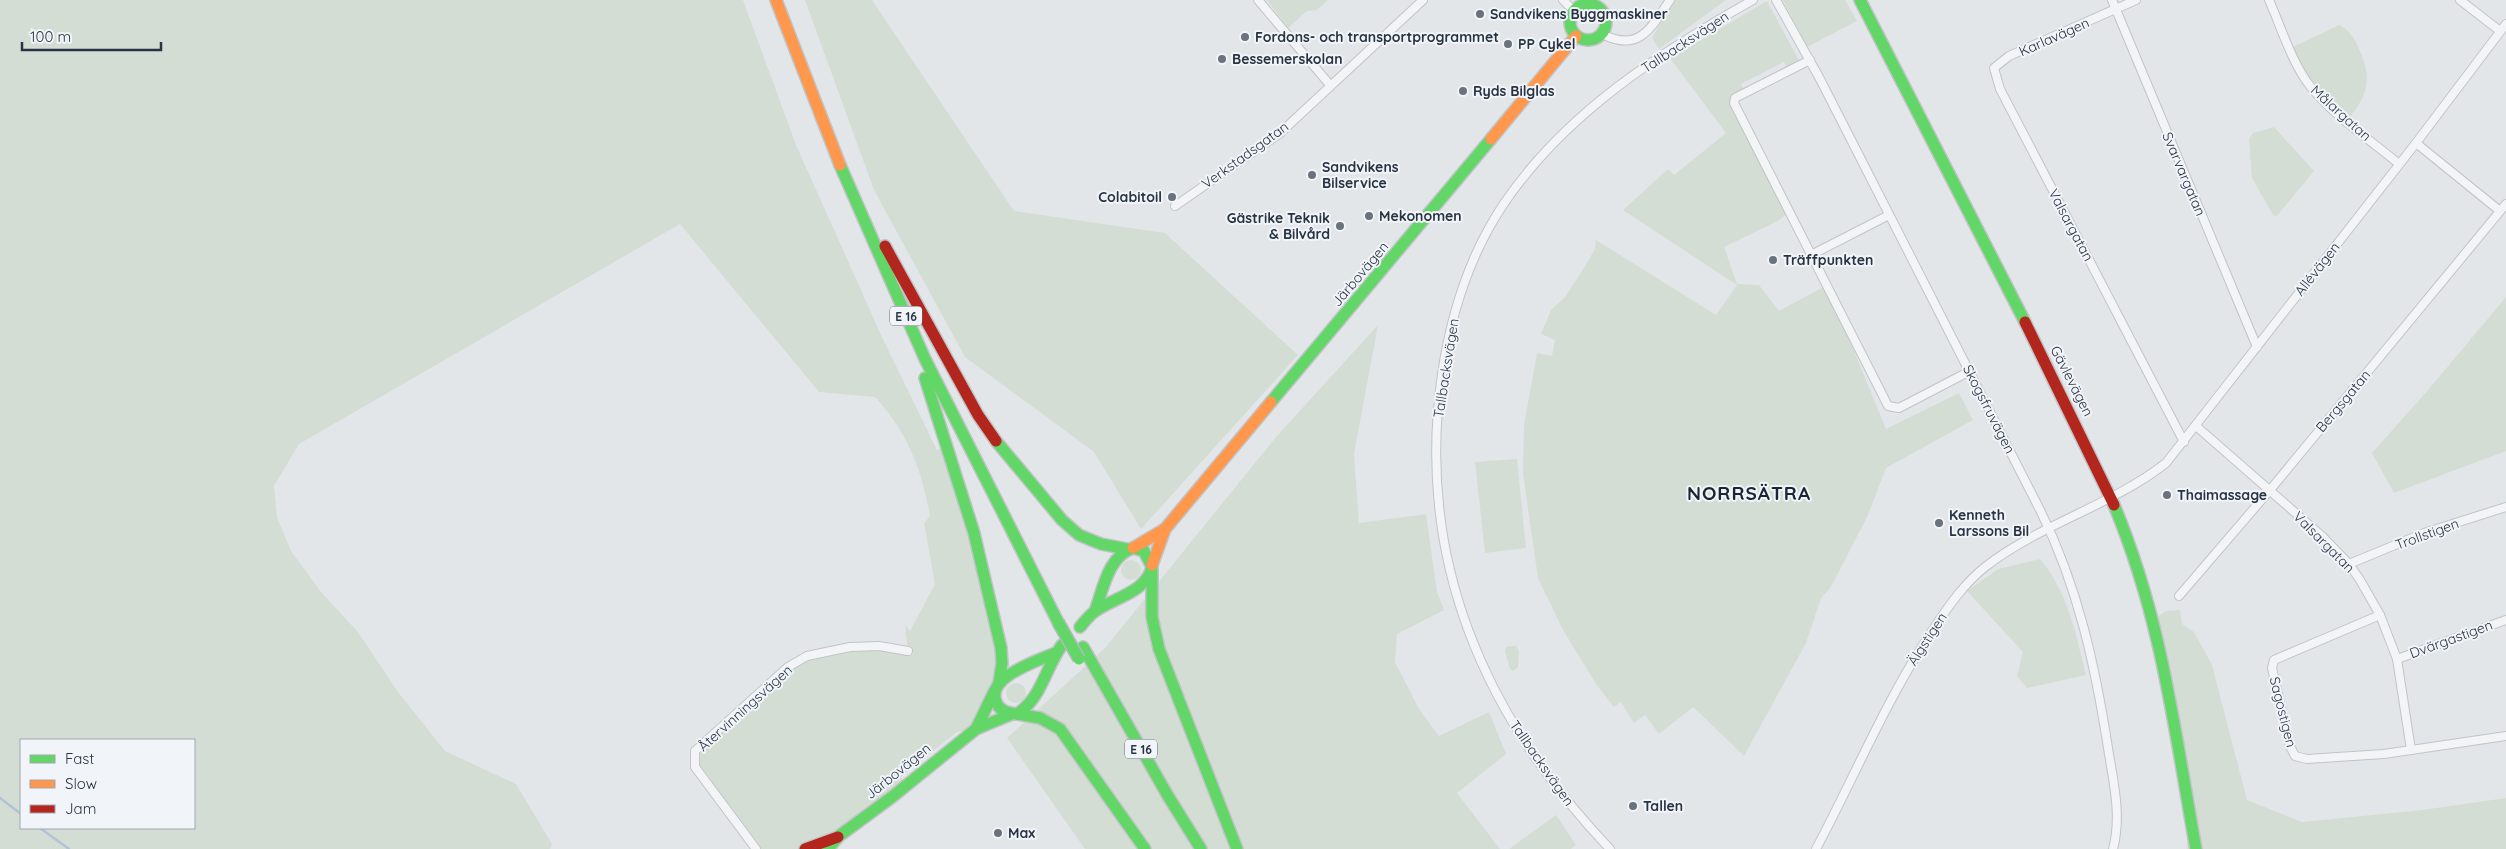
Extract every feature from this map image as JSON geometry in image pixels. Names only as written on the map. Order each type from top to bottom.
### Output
[{"type":"main road","name":"E 16","points":[[776,0],[798,60],[880,248],[925,358],[1062,620],[1079,659],[1191,849]]},
{"type":"main road","name":"E 16","points":[[786,0],[880,248]]},
{"type":"main road","name":"Gävlevägen","points":[[1860,0],[1936,146],[2112,496],[2140,573],[2162,648],[2176,718],[2187,802],[2196,849]]},
{"type":"main road","points":[[1586,4],[1603,4],[1606,20],[1602,34],[1590,40],[1576,36],[1570,22],[1574,11],[1586,4]]},
{"type":"main road","name":"Järbovägen","points":[[1080,627],[1095,611],[1142,586],[1152,567],[1165,529],[1576,36]]},
{"type":"main road","points":[[880,248],[978,415],[1002,448],[1062,520],[1079,535],[1101,544],[1140,549],[1145,552],[1152,567],[1152,617],[1160,649],[1236,849]]},
{"type":"main road","points":[[880,248],[939,414],[974,533],[1001,648],[996,687],[998,708],[1014,714],[1035,715],[1049,720],[1060,729],[1145,849]]},
{"type":"main road","name":"Järbovägen","points":[[1095,611],[1116,558],[1165,529]]},
{"type":"main road","name":"E 16","points":[[1062,620],[1083,647],[1168,796],[1201,849]]},
{"type":"main road","name":"Järbovägen","points":[[828,849],[839,836],[892,797],[976,729],[1032,705],[1059,649],[1011,672],[996,687],[976,729]]},
{"type":"main road","name":"Gävlevägen","points":[[2187,802],[2187,849]]},
{"type":"main road","name":"Järbovägen","points":[[805,849],[839,836]]},
{"type":"street","points":[[1258,0],[1330,85]]},
{"type":"street","name":"Verkstadsgatan","points":[[1175,206],[1278,134],[1423,0]]},
{"type":"street","points":[[1563,0],[1574,11]]},
{"type":"street","points":[[1602,34],[1620,42],[1627,42],[1645,35],[1670,0]]},
{"type":"street","name":"Tallbacksvägen","points":[[1610,849],[1580,818],[1519,734],[1487,674],[1462,616],[1448,566],[1438,483],[1438,414],[1445,358],[1457,306],[1474,258],[1505,202],[1535,164],[1570,128],[1621,84],[1665,51],[1753,0]]},
{"type":"street","name":"Skogsfruvägen","points":[[1776,0],[1810,60],[2050,529],[2076,596],[2098,685],[2117,813],[2114,848]]},
{"type":"street","name":"Svarvargatan","points":[[2112,0],[2257,347]]},
{"type":"street","name":"Karlavägen","points":[[2000,89],[1994,73],[1994,68],[1999,62],[2136,0]]},
{"type":"street","name":"Målargatan","points":[[2269,0],[2298,65],[2310,85],[2330,107],[2399,164]]},
{"type":"street","points":[[2460,0],[2500,31]]},
{"type":"street","name":"Allévägen","points":[[2112,496],[2149,476],[2166,463],[2184,442],[2506,24]]},
{"type":"street","points":[[1810,60],[1735,98],[1734,103],[1888,406],[1898,408],[1970,371]]},
{"type":"street","name":"Valsargatan","points":[[2000,89],[2184,442]]},
{"type":"street","points":[[2416,143],[2500,211]]},
{"type":"street","name":"Bergsgatan","points":[[2178,596],[2270,490],[2506,204]]},
{"type":"street","points":[[1811,255],[1890,215]]},
{"type":"street","name":"Valsargatan","points":[[2196,426],[2270,490],[2349,564],[2380,615],[2397,659],[2411,750]]},
{"type":"street","name":"Älgstigen","points":[[1816,849],[1910,664],[1954,598],[1990,563],[2112,496]]},
{"type":"street","name":"Trollstigen","points":[[2349,564],[2424,533],[2506,507]]},
{"type":"street","name":"Sagostigen","points":[[2380,615],[2274,660],[2272,668],[2290,746],[2295,756],[2308,758],[2384,754],[2506,736]]},
{"type":"street","name":"Dvärgastigen","points":[[2397,659],[2506,620]]},
{"type":"street","name":"Återvinningsvägen","points":[[756,849],[695,767],[695,751],[788,667],[807,656],[850,647],[879,646],[908,651]]},
{"type":"shaded area","points":[[0,0],[743,0],[796,145],[882,337],[937,450],[948,445],[1002,663],[976,729],[957,732],[901,777],[906,785],[839,836],[804,849],[756,849],[695,767],[695,751],[797,662],[850,647],[908,651],[905,625],[910,631],[935,584],[924,523],[930,516],[922,482],[905,438],[896,424],[875,397],[819,392],[680,224],[299,444],[274,486],[277,517],[291,551],[321,592],[358,632],[398,692],[445,751],[516,784],[552,844],[550,849],[0,849]]},
{"type":"shaded area","points":[[805,0],[872,0],[1014,211],[1165,233],[1298,355],[1141,529],[1094,452],[965,357],[874,190]]},
{"type":"shaded area","points":[[1267,0],[1328,0],[1317,10],[1307,11],[1288,28]]},
{"type":"shaded area","points":[[1674,0],[1726,0],[1659,49],[1652,38]]},
{"type":"shaded area","points":[[1783,0],[1845,0],[1857,21],[1807,47]]},
{"type":"shaded area","points":[[1767,1],[1801,64],[1788,71],[1784,62],[1741,84],[1745,92],[1735,98],[1789,212],[1778,221],[1724,247],[1737,284],[1759,285],[1779,311],[1827,285],[1886,429],[1959,393],[1973,420],[1886,468],[1868,515],[1831,587],[1821,598],[1806,643],[1744,756],[1693,707],[1659,734],[1645,715],[1634,723],[1621,702],[1614,707],[1596,684],[1563,630],[1538,578],[1523,474],[1524,425],[1537,353],[1552,356],[1555,340],[1541,334],[1551,310],[1565,297],[1595,249],[1596,240],[1716,315],[1737,285],[1623,210],[1668,169],[1674,175],[1726,133],[1670,58]]},
{"type":"shaded area","points":[[2339,25],[2349,32],[2355,41],[2366,69],[2367,78],[2364,95],[2347,121],[2310,85],[2291,48]]},
{"type":"shaded area","points":[[2274,127],[2314,171],[2277,216],[2273,215],[2252,178],[2249,139],[2253,133]]},
{"type":"shaded area","points":[[2506,297],[2506,451],[2394,493],[2372,453],[2429,389]]},
{"type":"shaded area","points":[[1378,325],[1354,454],[1359,523],[1426,514],[1437,592],[1444,610],[1397,634],[1395,662],[1419,709],[1439,736],[1489,712],[1506,754],[1457,793],[1500,849],[1085,849],[1007,738],[1105,648],[1276,437]]},
{"type":"shaded area","points":[[1517,459],[1526,548],[1485,553],[1475,462]]},
{"type":"shaded area","points":[[2040,559],[2058,585],[2070,614],[2086,675],[2027,688],[2017,676],[2023,652],[1967,591],[1998,569]]},
{"type":"shaded area","points":[[1131,560],[1138,563],[1141,570],[1138,577],[1131,580],[1124,577],[1121,570],[1124,563]]},
{"type":"shaded area","points":[[2180,610],[2182,624],[2194,632],[2212,665],[2247,800],[2302,822],[2422,810],[2506,798],[2506,849],[2187,849],[2187,802],[2154,619],[2166,611]]},
{"type":"shaded area","points":[[1516,646],[1519,651],[1518,667],[1513,671],[1510,669],[1505,651],[1506,647]]},
{"type":"shaded area","points":[[1016,683],[1023,686],[1026,693],[1023,700],[1016,703],[1009,700],[1006,693],[1009,686]]},
{"type":"shaded area","points":[[1556,815],[1576,845],[1571,849],[1509,849]]},
{"type":"waterway","points":[[0,798],[20,813]]},
{"type":"waterway","points":[[41,829],[69,849]]},
{"type":"traffic: fast","points":[[1860,0],[2025,322]]},
{"type":"traffic: fast","points":[[1588,4],[1595,5],[1601,9],[1605,15],[1606,22],[1605,29],[1601,35],[1595,39],[1588,40],[1581,39],[1575,35],[1571,29],[1570,22],[1571,15],[1575,9],[1581,5],[1588,4]]},
{"type":"traffic: fast","points":[[1271,402],[1491,139]]},
{"type":"traffic: fast","points":[[840,165],[925,359],[1058,622]]},
{"type":"traffic: fast","points":[[925,378],[974,533],[1001,648],[1002,663],[999,682]]},
{"type":"traffic: fast","points":[[996,441],[1062,520],[1079,535],[1101,544],[1127,549]]},
{"type":"traffic: fast","points":[[2114,505],[2144,590],[2155,632],[2173,717],[2196,849]]},
{"type":"traffic: fast","points":[[1080,627],[1094,612],[1129,593],[1144,582],[1152,567],[1144,551],[1133,548],[1118,558],[1104,584],[1095,611]]},
{"type":"traffic: fast","points":[[1152,570],[1152,617],[1159,649],[1237,849]]},
{"type":"traffic: fast","points":[[1058,622],[1079,659]]},
{"type":"traffic: fast","points":[[1055,653],[1014,672],[997,686],[994,695],[1001,709],[1008,713],[1017,714],[1032,700],[1062,645]]},
{"type":"traffic: fast","points":[[1083,647],[1168,796],[1201,849]]},
{"type":"traffic: fast","points":[[976,729],[994,692]]},
{"type":"traffic: fast","points":[[828,849],[839,836],[892,797],[976,729],[1012,714]]},
{"type":"traffic: fast","points":[[1017,714],[1040,718],[1060,729],[1145,849]]},
{"type":"traffic: slow","points":[[776,0],[840,165]]},
{"type":"traffic: slow","points":[[1491,139],[1576,36]]},
{"type":"traffic: slow","points":[[1152,565],[1165,529],[1271,402]]},
{"type":"traffic: slow","points":[[1133,548],[1165,529]]},
{"type":"traffic: jam","points":[[885,246],[978,415],[996,441]]},
{"type":"traffic: jam","points":[[2025,322],[2114,505]]},
{"type":"traffic: jam","points":[[805,849],[838,837]]},
{"type":"place","name":"Sandvikens Byggmaskiner","points":[[1480,14]]},
{"type":"place","name":"Fordons- och transportprogrammet","points":[[1245,37]]},
{"type":"place","name":"PP Cykel","points":[[1508,44]]},
{"type":"place","name":"Bessemerskolan","points":[[1222,59]]},
{"type":"place","name":"Ryds Bilglas","points":[[1463,91]]},
{"type":"place","name":"Sandvikens Bilservice","points":[[1312,175]]},
{"type":"place","name":"Colabitoil","points":[[1172,197]]},
{"type":"place","name":"Mekonomen","points":[[1369,216]]},
{"type":"place","name":"Gästrike Teknik & Bilvård","points":[[1340,226]]},
{"type":"place","name":"Träffpunkten","points":[[1773,260]]},
{"type":"place","name":"Thaimassage","points":[[2167,495]]},
{"type":"place","name":"Kenneth Larssons Bil","points":[[1939,523]]},
{"type":"place","name":"Tallen","points":[[1633,806]]},
{"type":"place","name":"Max","points":[[998,833]]},
{"type":"district","name":"NORRSÄTRA","points":[[1749,493]]}]
